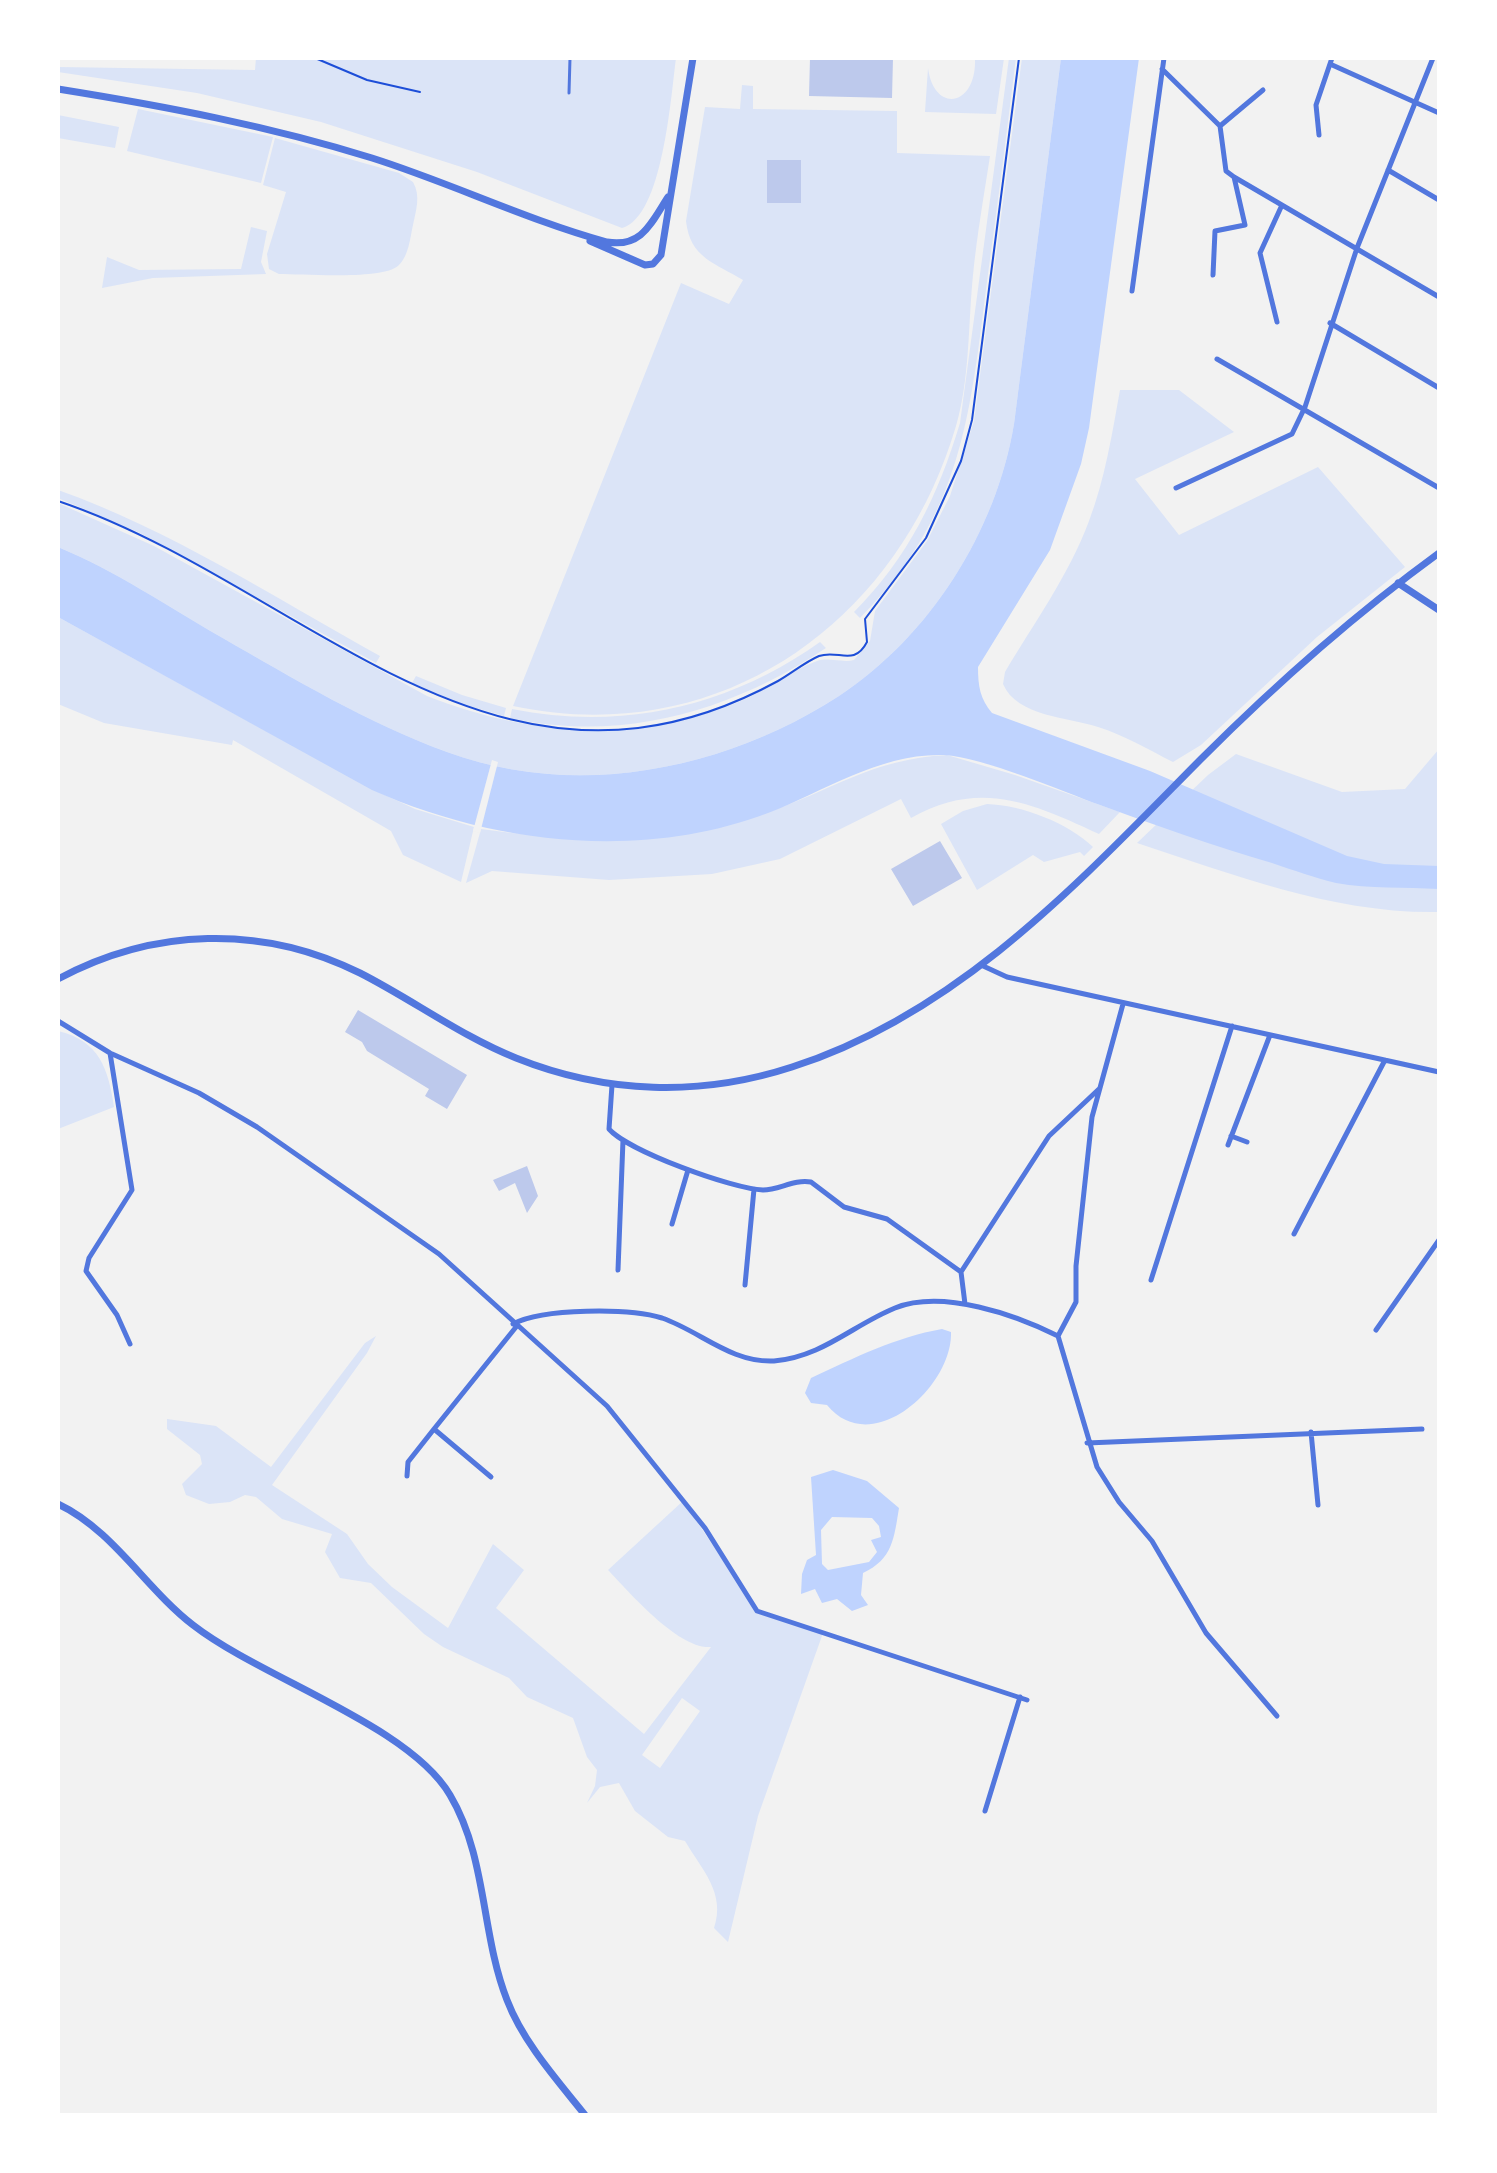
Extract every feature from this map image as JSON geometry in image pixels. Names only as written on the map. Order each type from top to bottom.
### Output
[{"type":"street","points":[[58,89],[200,114],[319,143],[469,191],[582,235],[619,254],[653,264],[662,250],[668,197],[693,58]]},
{"type":"street","points":[[1132,291],[1164,58]]},
{"type":"street","points":[[1176,488],[1292,434],[1305,407],[1357,248],[1414,99],[1433,58]]},
{"type":"street","points":[[1319,135],[1316,105],[1331,61],[1439,113]]},
{"type":"street","points":[[1162,69],[1220,126],[1226,171],[1439,297]]},
{"type":"street","points":[[1220,126],[1263,90]]},
{"type":"street","points":[[1388,170],[1439,200]]},
{"type":"street","points":[[1213,275],[1215,231],[1245,225],[1234,177]]},
{"type":"street","points":[[582,235],[613,243],[634,241],[647,231],[668,197]]},
{"type":"street","points":[[1277,322],[1260,253],[1282,205]]},
{"type":"street","points":[[1330,323],[1439,388]]},
{"type":"street","points":[[1217,359],[1305,407],[1439,488]]},
{"type":"street","points":[[58,979],[101,958],[154,943],[203,938],[268,942],[345,966],[512,1057],[612,1085],[688,1088],[791,1067],[882,1027],[932,999],[981,965],[1050,908],[1128,836],[1201,759],[1297,668],[1398,583],[1439,553]]},
{"type":"street","points":[[1398,583],[1439,610]]},
{"type":"street","points":[[981,965],[1007,977],[1439,1072]]},
{"type":"street","points":[[1058,1336],[1076,1302],[1086,1163],[1100,1089],[1123,1004]]},
{"type":"street","points":[[58,1021],[110,1053],[199,1093],[257,1127],[439,1254],[607,1406],[705,1528],[757,1611],[1024,1699],[985,1811]]},
{"type":"street","points":[[1151,1280],[1232,1026]]},
{"type":"street","points":[[1228,1145],[1270,1035]]},
{"type":"street","points":[[110,1053],[132,1190],[86,1269],[117,1315],[130,1344]]},
{"type":"street","points":[[1294,1234],[1385,1060]]},
{"type":"street","points":[[612,1085],[609,1129],[623,1140],[688,1170],[754,1189],[811,1182],[844,1207],[887,1219],[961,1272]]},
{"type":"street","points":[[965,1304],[961,1272],[1049,1136],[1100,1089]]},
{"type":"street","points":[[1231,1136],[1247,1142]]},
{"type":"street","points":[[618,1270],[623,1140]]},
{"type":"street","points":[[672,1224],[688,1170]]},
{"type":"street","points":[[745,1285],[754,1189]]},
{"type":"street","points":[[1376,1330],[1439,1240]]},
{"type":"street","points":[[407,1476],[408,1462],[515,1325],[528,1316],[562,1310],[660,1318],[733,1354],[774,1361],[835,1343],[897,1307],[916,1303],[965,1304],[1024,1319],[1058,1336],[1072,1377],[1087,1443],[1119,1502],[1152,1541],[1206,1633],[1277,1716]]},
{"type":"street","points":[[434,1429],[491,1477]]},
{"type":"street","points":[[1087,1443],[1422,1429]]},
{"type":"street","points":[[1311,1432],[1318,1505]]},
{"type":"street","points":[[58,1504],[96,1531],[195,1627],[233,1652],[355,1718],[403,1749],[435,1775],[448,1792],[467,1831],[507,2001],[549,2069],[585,2115]]},
{"type":"lane","points":[[569,93],[570,58]]},
{"type":"path","points":[[315,58],[358,78],[420,92]]},
{"type":"path","points":[[58,501],[136,534],[426,693],[513,721],[594,729],[660,723],[715,709],[753,693],[821,655],[855,655],[867,642],[865,619],[926,538],[961,461],[972,420],[1019,58]]},
{"type":"shaded area","points":[[256,58],[676,58],[668,125],[656,179],[636,219],[622,228],[477,172],[321,122],[197,93],[58,72],[58,67],[255,70]]},
{"type":"shaded area","points":[[975,58],[1004,58],[996,114],[925,112],[928,68],[938,93],[954,99],[963,95],[969,87]]},
{"type":"shaded area","points":[[1009,58],[1016,58],[982,324],[967,416],[956,459],[941,500],[921,540],[895,579],[860,618],[854,612],[890,570],[919,525],[942,476],[960,423]]},
{"type":"shaded area","points":[[1022,58],[1061,58],[1014,424],[992,504],[954,578],[930,612],[902,643],[872,672],[795,722],[748,743],[699,759],[649,770],[598,775],[547,774],[496,766],[447,752],[360,714],[276,669],[121,578],[58,547],[58,503],[154,546],[427,696],[504,720],[542,727],[581,730],[659,725],[736,703],[817,661],[854,660],[870,641],[875,611],[927,541],[950,496],[974,421]]},
{"type":"shaded area","points":[[742,85],[753,86],[753,109],[897,111],[897,153],[990,156],[971,294],[964,389],[956,426],[929,496],[891,559],[845,613],[790,656],[729,689],[661,709],[589,715],[513,706],[681,283],[729,304],[743,280],[698,251],[688,233],[686,221],[705,107],[740,109]]},
{"type":"shaded area","points":[[138,109],[273,137],[261,183],[127,151]]},
{"type":"shaded area","points":[[58,115],[119,127],[115,148],[58,138]]},
{"type":"shaded area","points":[[275,138],[399,173],[413,182],[417,193],[416,208],[407,252],[398,266],[376,273],[341,275],[279,274],[269,269],[267,254],[286,192],[263,185]]},
{"type":"shaded area","points":[[251,227],[267,231],[261,262],[266,274],[153,278],[102,288],[107,257],[139,270],[241,269]]},
{"type":"shaded area","points":[[1120,390],[1179,390],[1234,432],[1135,479],[1179,535],[1318,467],[1405,567],[1317,637],[1201,745],[1173,762],[1108,730],[1032,709],[1010,695],[1003,684],[1005,672],[1061,580],[1089,521],[1104,473]]},
{"type":"shaded area","points":[[58,490],[100,506],[182,545],[380,656],[376,663],[140,533],[58,498]]},
{"type":"shaded area","points":[[58,617],[372,789],[415,809],[474,827],[461,882],[403,855],[391,831],[233,740],[232,745],[104,723],[58,704]]},
{"type":"shaded area","points":[[820,642],[826,648],[753,689],[675,716],[593,726],[552,725],[510,718],[512,709],[594,717],[634,715],[673,708],[712,698],[749,683]]},
{"type":"shaded area","points":[[416,676],[462,695],[506,708],[504,716],[459,703],[412,683]]},
{"type":"shaded area","points":[[1439,749],[1439,912],[1361,907],[1323,899],[1248,879],[1137,843],[1208,775],[1236,754],[1342,792],[1405,789]]},
{"type":"shaded area","points":[[947,755],[1120,812],[1099,834],[1051,813],[1006,800],[960,800],[936,806],[911,818],[901,799],[780,859],[712,874],[609,880],[492,871],[466,883],[481,829],[588,838],[693,832],[763,814],[873,769]]},
{"type":"shaded area","points":[[987,804],[1044,817],[1071,830],[1093,847],[1084,856],[1080,852],[1044,862],[1033,855],[977,890],[941,824],[963,811]]},
{"type":"shaded area","points":[[58,1031],[84,1042],[100,1058],[109,1080],[114,1107],[58,1129]]},
{"type":"shaded area","points":[[376,1336],[272,1485],[347,1534],[368,1564],[392,1587],[448,1628],[493,1544],[524,1570],[496,1608],[644,1734],[711,1647],[698,1645],[670,1630],[608,1570],[683,1501],[757,1611],[823,1633],[758,1816],[728,1942],[714,1928],[717,1915],[715,1893],[685,1841],[668,1837],[635,1811],[619,1783],[600,1787],[587,1803],[595,1786],[597,1770],[587,1757],[573,1718],[527,1697],[509,1678],[443,1647],[424,1634],[371,1583],[340,1578],[325,1552],[332,1534],[282,1519],[256,1497],[245,1495],[230,1502],[209,1504],[186,1495],[182,1484],[202,1464],[200,1455],[167,1429],[167,1419],[216,1426],[271,1467],[365,1343]],"holes":[[[682,1698],[700,1711],[660,1768],[642,1755]]]},
{"type":"water","points":[[1061,58],[1139,58],[1089,428],[1081,464],[1050,550],[978,667],[982,697],[992,713],[1150,771],[1347,856],[1384,864],[1439,866],[1439,889],[1362,886],[1328,881],[1186,836],[1000,768],[944,755],[920,756],[875,767],[768,813],[719,828],[670,837],[619,841],[568,840],[517,834],[467,823],[372,790],[58,617],[58,547],[121,578],[304,684],[389,728],[447,752],[496,766],[547,774],[598,775],[649,770],[699,759],[748,743],[795,722],[872,672],[902,643],[930,612],[954,578],[992,504],[1014,424]]},
{"type":"water","points":[[942,1329],[951,1332],[948,1353],[939,1374],[925,1393],[907,1409],[887,1420],[866,1424],[845,1420],[827,1405],[811,1403],[805,1393],[811,1378],[827,1370],[892,1343]]},
{"type":"water","points":[[833,1470],[867,1481],[899,1508],[886,1554],[863,1573],[861,1595],[868,1605],[852,1611],[837,1599],[822,1603],[815,1589],[801,1594],[802,1574],[807,1560],[816,1555],[811,1477]],"holes":[[[832,1517],[872,1518],[879,1526],[881,1537],[871,1540],[877,1552],[869,1562],[828,1570],[822,1564],[821,1530]]]},
{"type":"pier","points":[[492,760],[498,762],[480,833],[473,831]]},
{"type":"building","points":[[810,58],[893,58],[892,98],[809,96]]},
{"type":"building","points":[[767,160],[801,160],[801,203],[767,203]]},
{"type":"building","points":[[940,841],[962,878],[913,906],[891,869]]},
{"type":"building","points":[[358,1010],[467,1075],[447,1109],[425,1096],[429,1089],[367,1051],[362,1042],[345,1032]]},
{"type":"building","points":[[527,1166],[538,1196],[527,1213],[515,1183],[499,1191],[493,1180]]}]
